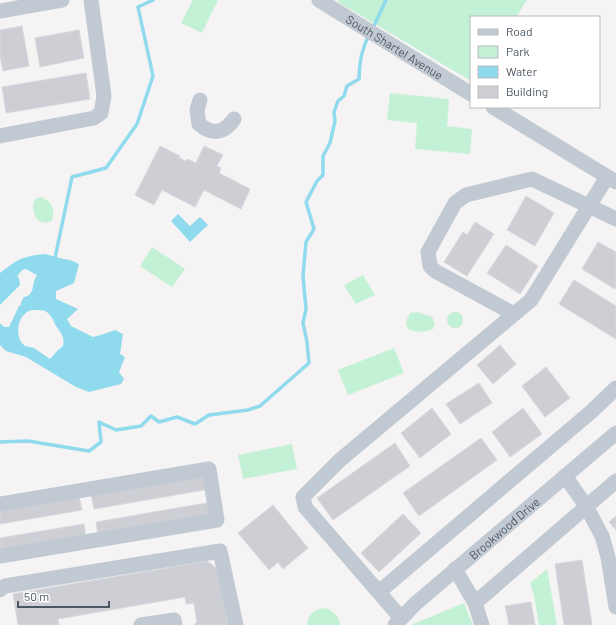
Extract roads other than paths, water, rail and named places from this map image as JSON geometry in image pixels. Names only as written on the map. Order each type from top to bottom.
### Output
[{"type":"street","points":[[0,11],[62,0]]},
{"type":"street","points":[[0,136],[94,118],[101,113],[104,96],[91,0]]},
{"type":"street","name":"South Shartel Avenue","points":[[319,0],[470,93]]},
{"type":"street","points":[[199,102],[197,110],[199,124],[205,129],[213,132],[222,130],[233,120]]},
{"type":"street","points":[[398,622],[379,592],[305,507],[303,497],[340,460],[530,300],[589,206],[612,179],[495,108]]},
{"type":"street","points":[[514,314],[435,271],[430,266],[428,252],[455,203],[466,195],[532,179],[616,219]]},
{"type":"street","points":[[379,592],[592,411],[616,388]]},
{"type":"street","name":"Brookwood Drive","points":[[398,622],[415,604],[455,569],[616,433]]},
{"type":"street","points":[[0,504],[209,469],[217,520],[0,556]]},
{"type":"street","points":[[565,476],[586,506],[602,536],[608,557],[616,607]]},
{"type":"street","points":[[475,603],[616,481]]},
{"type":"street","points":[[0,590],[5,586],[220,551],[236,625]]},
{"type":"street","points":[[455,569],[475,603],[482,625]]},
{"type":"street","points":[[141,625],[174,620],[175,625]]},
{"type":"water","points":[[178,214],[190,226],[200,217],[208,225],[190,242],[171,221]]},
{"type":"water","points":[[46,254],[79,264],[74,283],[56,291],[56,299],[78,309],[67,319],[71,326],[93,337],[115,330],[123,334],[120,354],[125,357],[119,372],[124,379],[121,384],[89,392],[76,387],[26,357],[6,351],[0,345],[0,323],[4,327],[9,327],[24,297],[28,296],[32,291],[37,275],[26,269],[22,270],[17,277],[19,278],[20,285],[0,305],[0,273],[21,259]],"holes":[[[29,311],[44,311],[49,314],[63,338],[63,346],[50,359],[34,348],[25,346],[18,334],[19,324],[23,315]]]},
{"type":"waterway","points":[[55,258],[72,177],[106,168],[137,124],[153,76],[138,7],[153,0]]},
{"type":"waterway","points":[[373,28],[386,0]]},
{"type":"waterway","points":[[0,442],[28,441],[89,451],[101,442],[99,422],[116,430],[141,426],[151,416],[159,422],[177,417],[195,424],[209,415],[248,410],[260,406],[309,363],[303,323],[306,309],[303,276],[306,242],[314,229],[306,202],[317,181],[323,175],[323,156],[330,143],[335,121],[334,112],[338,101],[344,96],[347,86],[359,79],[361,56],[369,35]]}]
